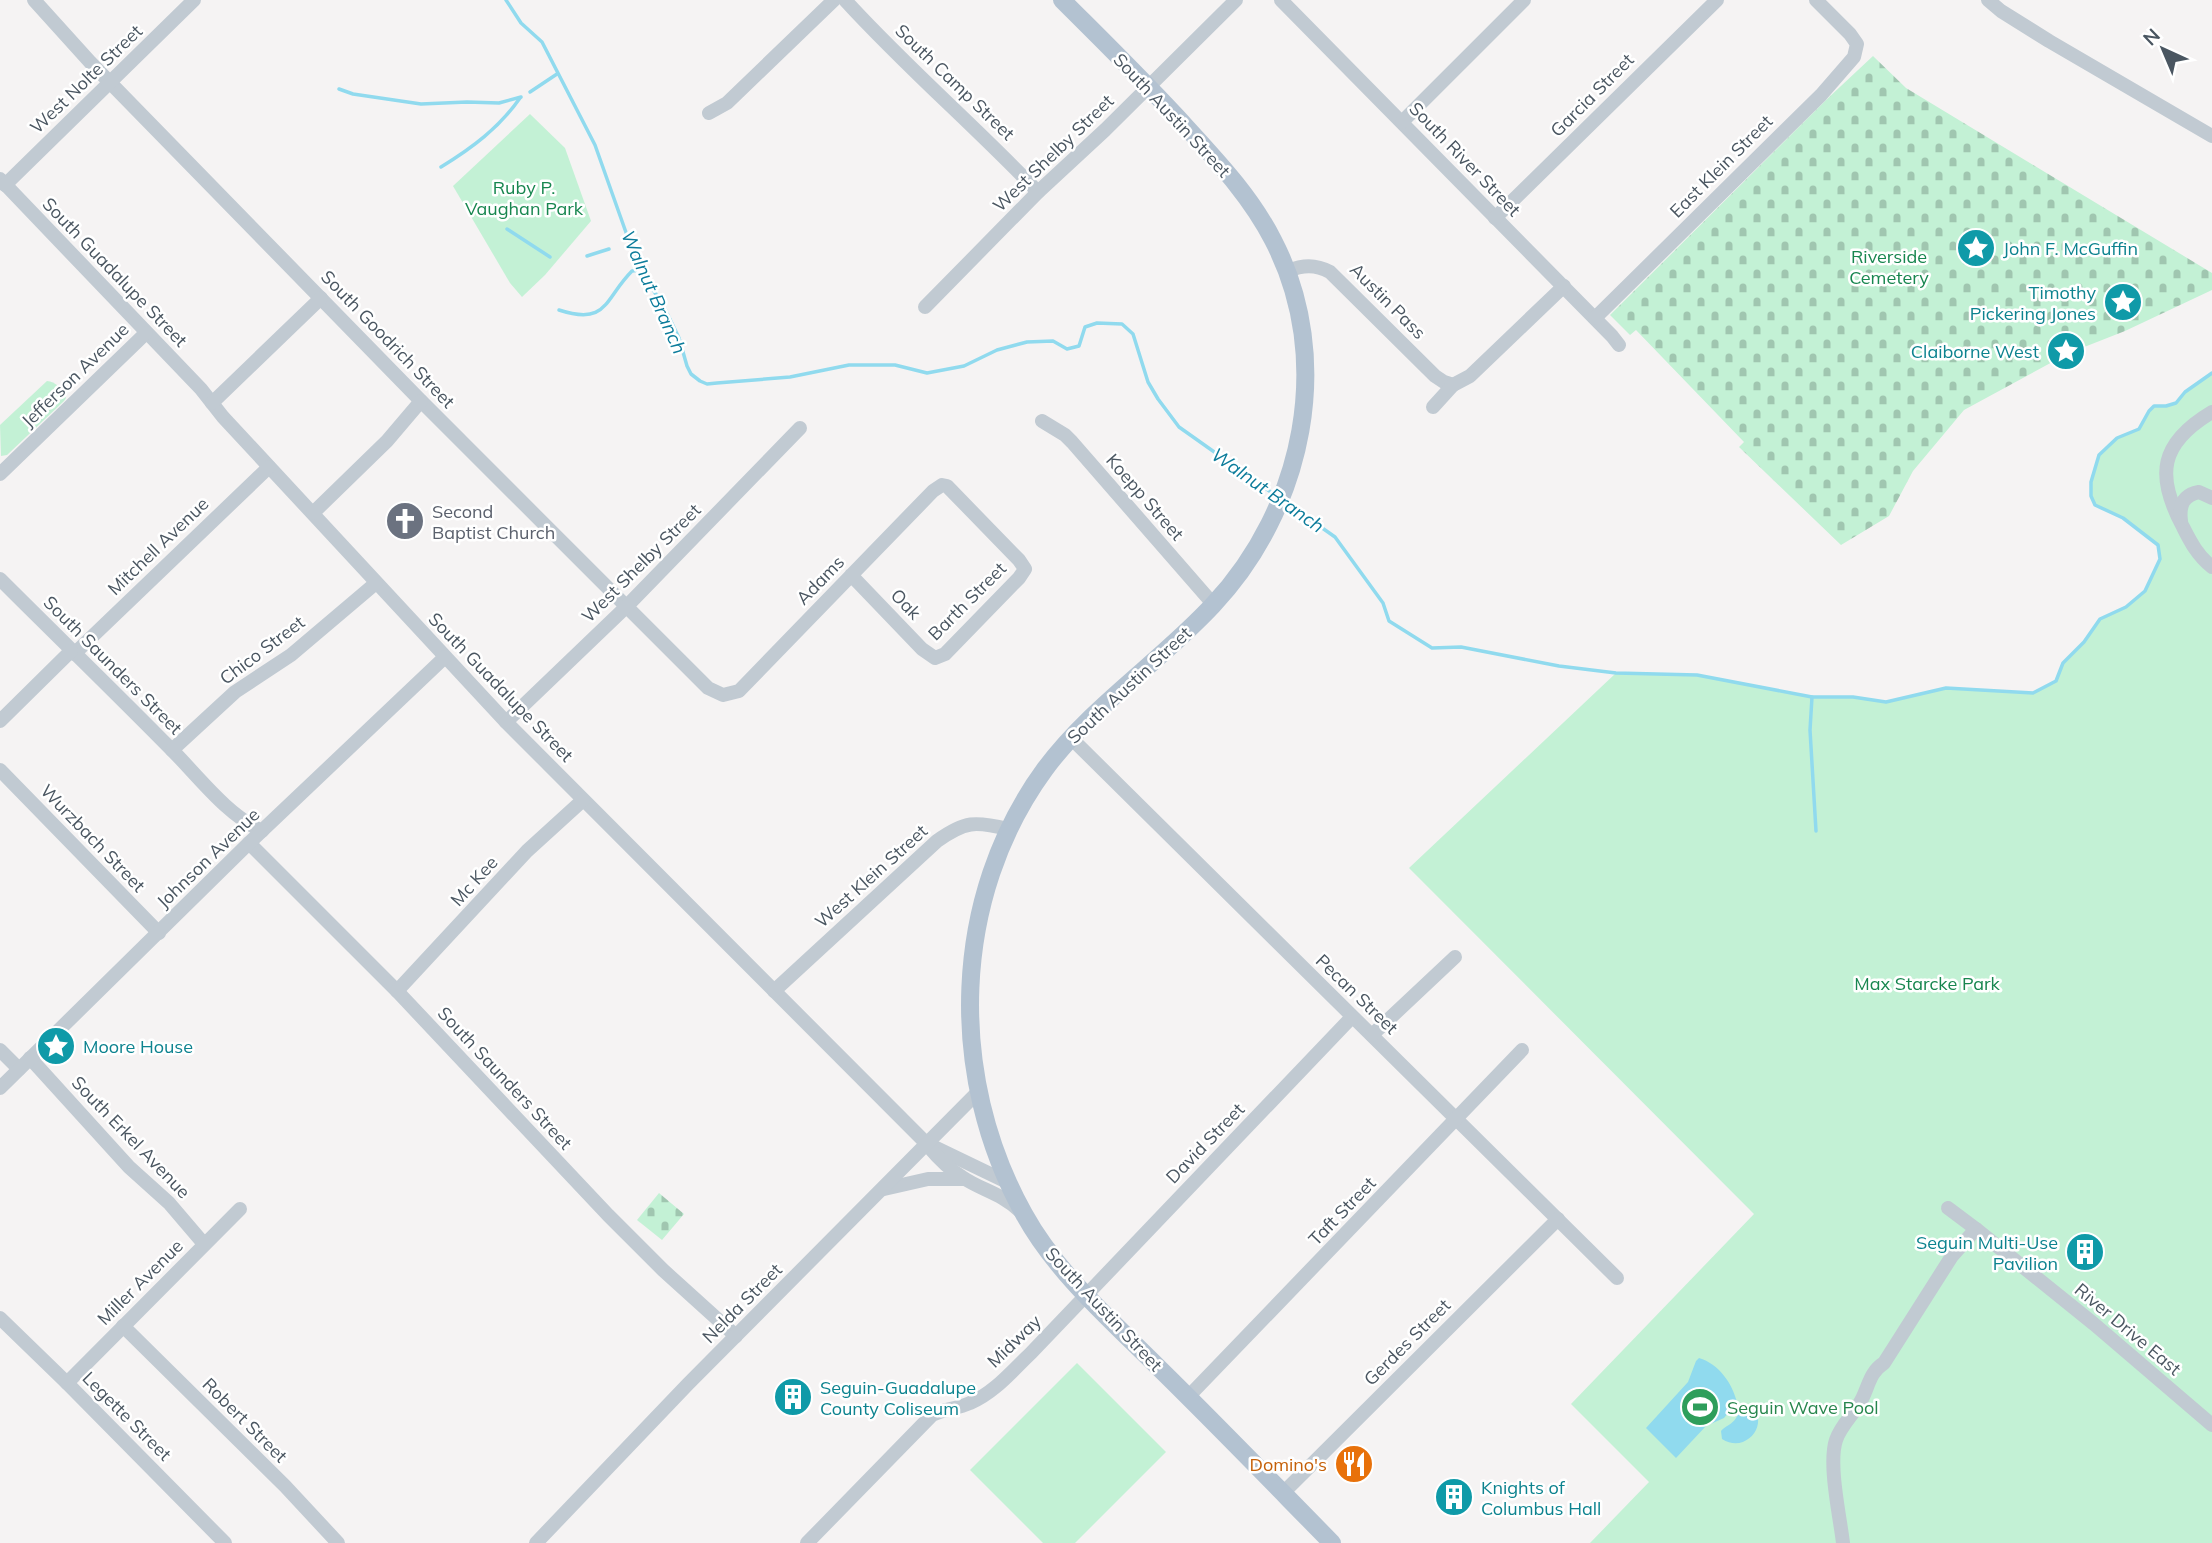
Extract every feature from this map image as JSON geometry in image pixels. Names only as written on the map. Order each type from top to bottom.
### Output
[{"type":"main road","name":"South Austin Street","points":[[1062,0],[1149,87],[1243,193],[1261,219],[1287,271],[1295,294],[1307,370],[1305,411],[1296,452],[1278,505],[1248,561],[1214,605],[1071,737],[1045,769],[1008,829],[985,892],[972,957],[970,1022],[978,1092],[1007,1182],[1024,1215],[1052,1254],[1086,1294],[1332,1543]]},
{"type":"street","name":"South Goodrich Street","points":[[34,0],[421,401],[708,688],[723,695]]},
{"type":"street","name":"West Nolte Street","points":[[3,182],[111,82],[194,0]]},
{"type":"street","points":[[709,113],[727,103],[834,0]]},
{"type":"street","name":"South Camp Street","points":[[845,0],[934,92],[950,104],[1038,192]]},
{"type":"street","name":"West Shelby Street","points":[[925,307],[1038,192],[1236,0]]},
{"type":"street","name":"South River Street","points":[[1281,0],[1595,317],[1619,345]]},
{"type":"street","points":[[1402,122],[1524,0]]},
{"type":"street","name":"Garcia Street","points":[[1495,218],[1717,0]]},
{"type":"street","name":"East Klein Street","points":[[1595,317],[1821,95],[1854,57],[1857,44],[1816,0]]},
{"type":"street","points":[[1988,0],[2049,41],[2212,136]]},
{"type":"street","name":"South Guadalupe Street","points":[[3,182],[201,389],[223,417],[506,722],[926,1143],[1007,1182]]},
{"type":"street","name":"Austin Pass","points":[[1287,271],[1310,265],[1330,272],[1435,376],[1453,385]]},
{"type":"street","points":[[1433,407],[1453,385],[1470,376],[1564,286]]},
{"type":"street","points":[[212,403],[321,298]]},
{"type":"street","name":"Jefferson Avenue","points":[[0,474],[146,333]]},
{"type":"street","points":[[313,513],[387,441],[421,401]]},
{"type":"street","points":[[2212,412],[2194,423],[2177,440],[2166,470],[2170,501],[2199,556],[2212,567]]},
{"type":"street","name":"Koepp Street","points":[[1042,421],[1073,442],[1214,605]]},
{"type":"street","name":"West Shelby Street","points":[[506,722],[626,607],[800,428]]},
{"type":"street","name":"Mitchell Avenue","points":[[0,721],[269,467]]},
{"type":"street","name":"Barth Street","points":[[935,658],[945,653],[1025,569],[947,486],[942,485]]},
{"type":"street","name":"Adams","points":[[723,695],[739,691],[933,491],[942,485]]},
{"type":"street","points":[[2181,523],[2180,511],[2186,498],[2199,492],[2212,498]]},
{"type":"street","name":"Oak","points":[[851,575],[922,649],[935,658]]},
{"type":"street","name":"South Saunders Street","points":[[0,579],[205,785],[250,826],[262,831]]},
{"type":"street","name":"Chico Street","points":[[172,750],[236,692],[290,655],[376,583]]},
{"type":"street","name":"Johnson Avenue","points":[[0,1088],[249,843],[445,657]]},
{"type":"street","name":"Pecan Street","points":[[1071,737],[1617,1278]]},
{"type":"street","name":"Wurzbach Street","points":[[0,770],[159,933]]},
{"type":"street","name":"Mc Kee","points":[[397,991],[527,851],[583,800]]},
{"type":"street","name":"West Klein Street","points":[[774,991],[937,841],[956,828],[972,824],[988,824],[1008,829]]},
{"type":"street","name":"South Saunders Street","points":[[249,843],[397,991],[608,1215],[663,1270],[736,1336]]},
{"type":"street","points":[[1372,1034],[1455,957]]},
{"type":"street","name":"David Street","points":[[1086,1294],[1352,1017]]},
{"type":"street","points":[[0,1050],[19,1069]]},
{"type":"street","name":"Taft Street","points":[[1188,1397],[1522,1050]]},
{"type":"street","name":"South Erkel Avenue","points":[[30,1058],[129,1167],[169,1203],[204,1244]]},
{"type":"street","name":"Nelda Street","points":[[536,1543],[978,1092]]},
{"type":"street","points":[[926,1143],[937,1157],[964,1179],[1007,1199],[1024,1215]]},
{"type":"street","points":[[883,1190],[928,1179],[964,1179]]},
{"type":"street","name":"River Drive East","points":[[1948,1208],[2112,1340],[2212,1425]]},
{"type":"street","name":"Miller Avenue","points":[[67,1382],[240,1209]]},
{"type":"street","name":"Gerdes Street","points":[[1283,1493],[1558,1219]]},
{"type":"street","points":[[1843,1543],[1833,1453],[1836,1438],[1856,1411],[1871,1376],[1888,1356],[1952,1256],[1976,1229]]},
{"type":"street","name":"Midway","points":[[807,1543],[932,1415],[982,1397],[1031,1353],[1086,1294]]},
{"type":"street","name":"Legette Street","points":[[0,1318],[67,1382],[225,1543]]},
{"type":"street","name":"Robert Street","points":[[123,1326],[338,1543]]},
{"type":"green space","name":"Riverside Cemetery","points":[[1873,56],[1906,88],[2212,273],[2212,290],[2125,331],[2069,353],[1964,410],[1913,471],[1889,516],[1841,545],[1739,447],[1744,442],[1636,330],[1630,335],[1610,315]]},
{"type":"green space","name":"Ruby P. Vaughan Park","points":[[530,114],[565,148],[591,221],[545,275],[522,297],[510,283],[453,186]]},
{"type":"green space","name":"Max Starcke Park","points":[[2212,373],[2212,1543],[1590,1543],[1649,1482],[1571,1404],[1754,1214],[1409,868],[1616,673],[1697,675],[1812,697],[1853,697],[1886,702],[1946,688],[2033,693],[2056,681],[2063,663],[2084,642],[2100,619],[2126,607],[2145,591],[2160,559],[2158,544],[2123,518],[2095,505],[2091,496],[2091,482],[2099,455],[2117,438],[2139,429],[2154,406],[2176,403],[2185,392]]},
{"type":"green space","points":[[47,381],[58,386],[66,398],[7,455],[1,456],[0,425]]},
{"type":"green space","points":[[659,1193],[684,1214],[662,1240],[637,1220]]},
{"type":"green space","points":[[1077,1363],[1166,1452],[1075,1543],[1043,1543],[970,1470]]},
{"type":"water","name":"Seguin Wave Pool","points":[[1699,1358],[1724,1375],[1737,1402],[1724,1418],[1706,1426],[1676,1458],[1646,1428],[1688,1382]]},
{"type":"water","points":[[1745,1407],[1758,1417],[1755,1432],[1741,1442],[1732,1443],[1722,1439],[1721,1431],[1733,1422]]},
{"type":"waterway","name":"Walnut Branch","points":[[506,0],[521,23],[542,42],[595,145],[634,255],[679,338],[691,374],[700,381],[707,384],[790,377],[849,365],[895,365],[927,373],[964,366],[997,350],[1027,342],[1053,341],[1067,349],[1079,346],[1085,327],[1097,323],[1122,324],[1133,334],[1148,382],[1179,427],[1275,495]]},
{"type":"waterway","points":[[530,92],[557,74]]},
{"type":"waterway","points":[[339,89],[353,94],[421,104],[499,103],[521,97]]},
{"type":"waterway","points":[[441,167],[484,137],[520,98]]},
{"type":"waterway","points":[[507,229],[550,257]]},
{"type":"waterway","points":[[587,256],[609,249]]},
{"type":"waterway","points":[[559,310],[587,315],[596,312],[610,300],[632,271],[641,270]]},
{"type":"waterway","name":"Walnut Branch","points":[[1284,501],[1335,537],[1383,603],[1389,621],[1432,648],[1461,647],[1559,666],[1616,673],[1697,675],[1812,697],[1853,697],[1886,702],[1946,688],[2033,693],[2056,681],[2063,663],[2084,642],[2100,619],[2126,607],[2145,591],[2160,559],[2158,545],[2123,518],[2095,505],[2091,496],[2091,482],[2099,455],[2117,438],[2139,429],[2154,406],[2176,403],[2185,392],[2212,373]]},
{"type":"waterway","points":[[1812,697],[1810,730],[1816,831]]},
{"type":"place","name":"John F. McGuffin","points":[[1976,248]]},
{"type":"place","name":"Timothy Pickering Jones","points":[[2123,302]]},
{"type":"place","name":"Claiborne West","points":[[2066,351]]},
{"type":"place","name":"Second Baptist Church","points":[[405,521]]},
{"type":"place","name":"Moore House","points":[[56,1046]]},
{"type":"place","name":"Seguin Multi-Use Pavilion","points":[[2085,1252]]},
{"type":"place","name":"Seguin-Guadalupe County Coliseum","points":[[793,1397]]},
{"type":"place","name":"Seguin Wave Pool","points":[[1700,1407]]},
{"type":"place","name":"Domino's","points":[[1354,1464]]},
{"type":"place","name":"Knights of Columbus Hall","points":[[1454,1497]]}]
